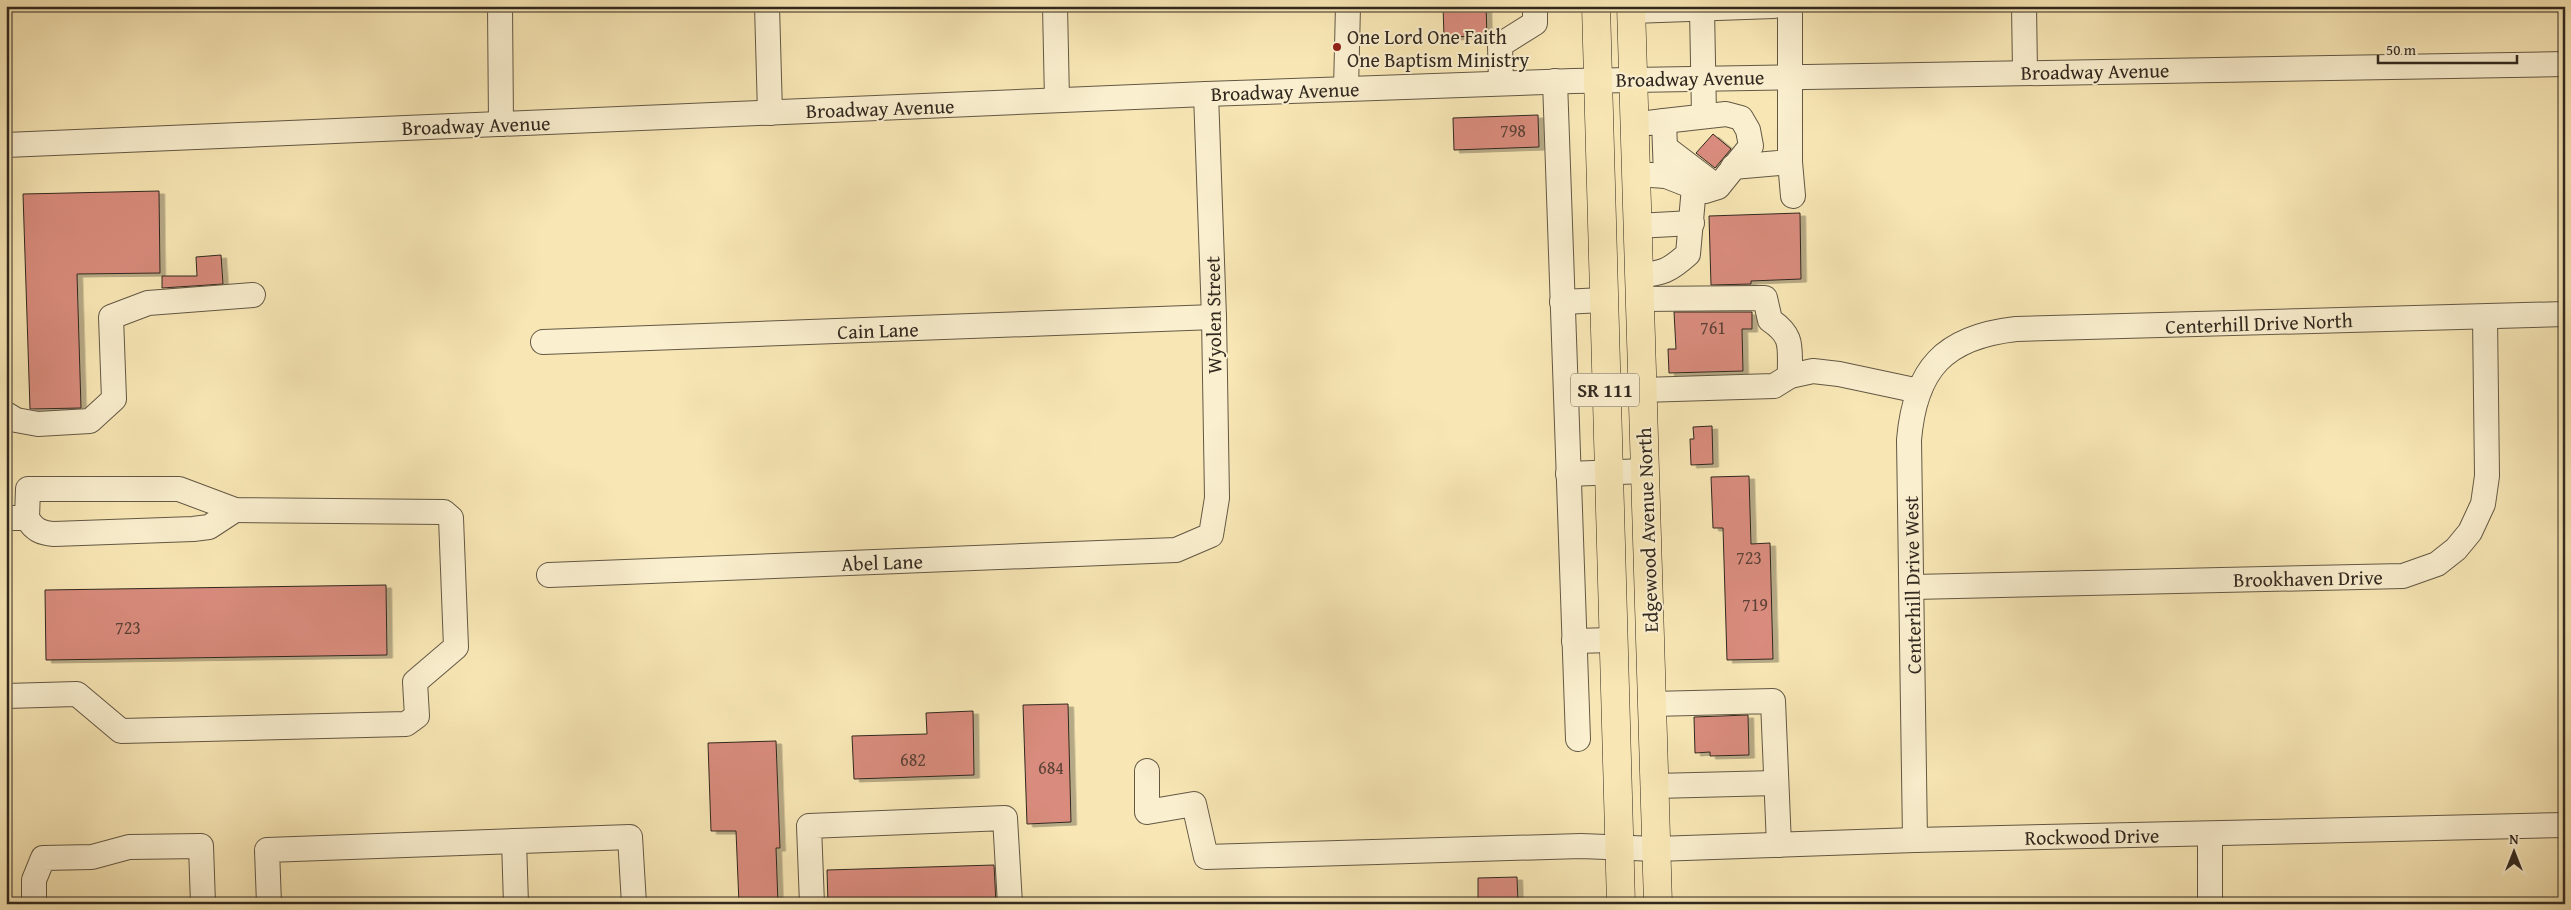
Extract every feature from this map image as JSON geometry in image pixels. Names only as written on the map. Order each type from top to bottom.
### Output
[{"type":"main road","name":"Edgewood Avenue North","points":[[1596,6],[1607,472],[1621,904]]},
{"type":"main road","name":"Edgewood Avenue North","points":[[1631,9],[1658,904]]},
{"type":"street","points":[[500,6],[501,124]]},
{"type":"street","points":[[768,6],[770,113]]},
{"type":"street","points":[[1056,6],[1057,100]]},
{"type":"street","points":[[1346,89],[1348,6]]},
{"type":"street","points":[[1501,83],[1500,45],[1535,23],[1535,6]]},
{"type":"street","points":[[1631,9],[1774,6]]},
{"type":"street","points":[[1790,6],[1790,162],[1793,196]]},
{"type":"street","points":[[2024,6],[2025,72]]},
{"type":"street","points":[[1702,8],[1704,115]]},
{"type":"street","name":"Broadway Avenue","points":[[6,145],[1057,100],[1555,81],[2565,64]]},
{"type":"street","points":[[1555,81],[1578,739]]},
{"type":"street","name":"Wyolen Street","points":[[1206,94],[1214,317],[1217,498],[1211,536]]},
{"type":"street","points":[[1634,124],[1726,114],[1741,118],[1748,130],[1751,146],[1718,187],[1705,191],[1666,176],[1636,174]]},
{"type":"street","points":[[1664,121],[1666,176]]},
{"type":"street","points":[[1666,148],[1718,187]]},
{"type":"street","points":[[1734,167],[1790,162]]},
{"type":"street","points":[[1639,288],[1659,274],[1671,270],[1688,254],[1694,186]]},
{"type":"street","points":[[1637,226],[1692,223]]},
{"type":"street","points":[[1639,288],[1764,298],[1770,320],[1788,336],[1790,376]]},
{"type":"street","points":[[6,414],[16,420],[38,424],[90,421],[114,399],[111,317],[148,302],[253,296]]},
{"type":"street","points":[[1562,302],[1603,300]]},
{"type":"street","name":"Centerhill Drive North","points":[[1956,346],[1991,332],[2016,329],[2565,314]]},
{"type":"street","name":"Cain Lane","points":[[542,342],[1214,317]]},
{"type":"street","name":"Brookhaven Drive","points":[[1912,587],[2403,576],[2437,564],[2456,549],[2470,532],[2483,504],[2487,476],[2485,317]]},
{"type":"street","name":"Centerhill Drive West","points":[[1916,840],[1909,440],[1912,410],[1919,391],[1937,362],[1956,346]]},
{"type":"street","points":[[1642,390],[1774,386],[1790,376],[1814,371],[1840,374],[1919,391]]},
{"type":"street","points":[[1568,474],[1645,471]]},
{"type":"street","points":[[6,696],[77,694],[121,731],[406,724],[416,716],[415,682],[456,647],[451,518],[444,512],[234,510],[179,489],[28,489],[17,518],[41,533],[54,534],[201,528],[209,526],[234,510]]},
{"type":"street","name":"Abel Lane","points":[[549,575],[1176,550],[1211,536]]},
{"type":"street","points":[[1574,641],[1612,640]]},
{"type":"street","points":[[1652,704],[1773,701],[1779,845]]},
{"type":"street","name":"Rockwood Drive","points":[[1147,771],[1147,812],[1194,804],[1206,857],[1572,847],[1656,849],[1916,840],[2565,825]]},
{"type":"street","points":[[1655,786],[1776,783]]},
{"type":"street","points":[[812,904],[809,826],[1005,818],[1010,904]]},
{"type":"street","points":[[2210,834],[2210,904]]},
{"type":"street","points":[[269,904],[267,850],[630,837],[634,904]]},
{"type":"street","points":[[514,841],[516,904]]},
{"type":"street","points":[[34,904],[34,880],[43,858],[92,857],[129,847],[201,846],[204,904]]},
{"type":"building","points":[[1443,6],[1486,6],[1487,36],[1444,37]]},
{"type":"building","points":[[1538,115],[1539,147],[1454,150],[1453,118]]},
{"type":"building","points":[[1713,134],[1731,149],[1715,168],[1696,153]]},
{"type":"building","points":[[159,191],[160,273],[77,274],[81,408],[30,409],[23,194]]},
{"type":"building","points":[[1800,213],[1801,279],[1751,281],[1751,284],[1711,285],[1709,216]]},
{"type":"building","points":[[221,255],[223,284],[162,288],[162,276],[197,276],[196,257]]},
{"type":"building","points":[[1674,312],[1752,312],[1752,329],[1742,329],[1743,371],[1669,373],[1668,349],[1676,349]]},
{"type":"building","points":[[1712,426],[1713,464],[1691,465],[1690,439],[1694,439],[1693,427]]},
{"type":"building","points":[[1749,476],[1751,544],[1770,543],[1773,659],[1727,660],[1723,528],[1713,528],[1711,477]]},
{"type":"building","points":[[386,585],[387,655],[46,660],[45,590]]},
{"type":"building","points":[[1068,704],[1071,822],[1027,824],[1023,705]]},
{"type":"building","points":[[973,711],[974,775],[854,779],[852,736],[927,734],[926,713]]},
{"type":"building","points":[[1748,715],[1749,755],[1710,756],[1710,752],[1695,753],[1694,717]]},
{"type":"building","points":[[776,741],[780,848],[776,848],[778,904],[739,904],[736,831],[711,831],[708,743]]},
{"type":"building","points":[[994,865],[996,903],[828,904],[827,870]]},
{"type":"building","points":[[1517,877],[1518,904],[1478,904],[1478,878]]},
{"type":"place","name":"One Lord One Faith One Baptism Ministry","points":[[1337,47]]}]
